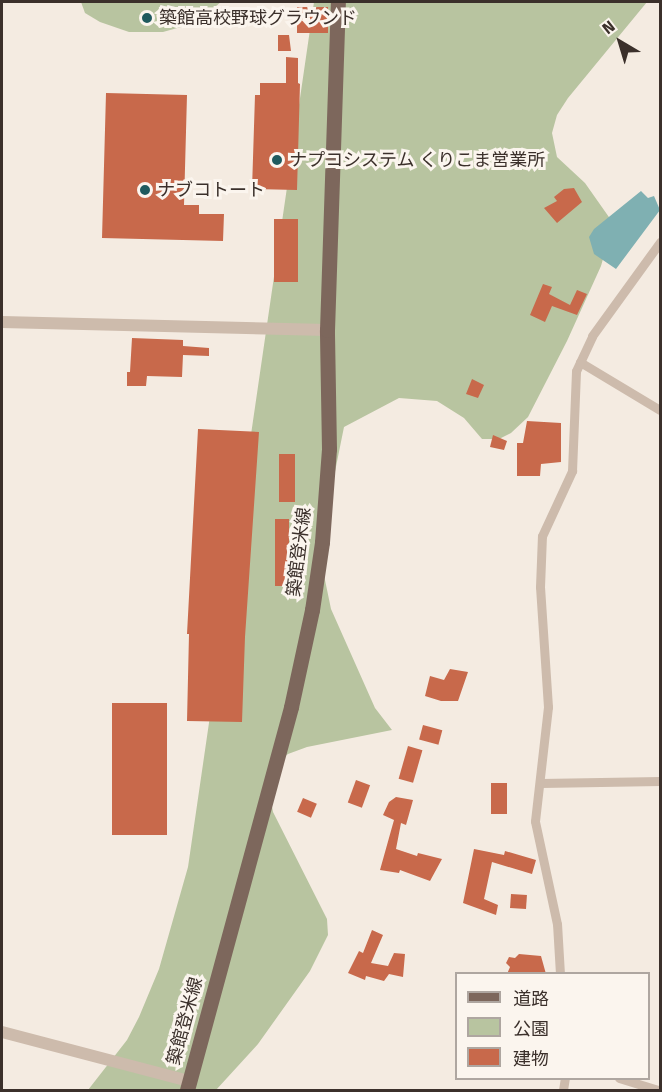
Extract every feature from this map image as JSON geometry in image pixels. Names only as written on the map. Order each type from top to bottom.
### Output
[{"type":"main road","name":"築館登米線","points":[[188,1086],[291,707],[312,610],[322,542],[329,449],[327,330],[338,2]]},
{"type":"street","points":[[560,972],[557,924],[535,821],[548,707],[540,587],[542,536],[572,471],[576,418],[576,371],[592,336],[660,242]]},
{"type":"street","points":[[2,322],[327,330]]},
{"type":"street","points":[[580,362],[660,410]]},
{"type":"street","points":[[541,783],[660,781]]},
{"type":"street","points":[[2,1032],[188,1086]]},
{"type":"street","points":[[626,1080],[658,1090]]},
{"type":"green space","name":"築館高校野球グラウンド","points":[[81,2],[221,2],[195,23],[163,32],[129,32],[100,22],[85,13]]},
{"type":"green space","points":[[314,2],[647,2],[568,98],[557,115],[552,133],[557,157],[585,183],[611,220],[609,238],[601,266],[567,341],[528,417],[511,433],[499,439],[482,439],[464,418],[437,401],[399,398],[344,427],[319,551],[331,609],[375,708],[392,730],[307,747],[288,754],[276,763],[268,785],[273,812],[327,919],[328,935],[310,971],[258,1044],[216,1090],[88,1090],[127,1040],[139,1017],[159,969],[188,867]]},
{"type":"water","points":[[641,191],[648,198],[654,196],[660,210],[616,269],[594,254],[589,237],[594,229]]},
{"type":"building","points":[[297,7],[328,7],[328,33],[297,33]]},
{"type":"building","points":[[278,35],[289,35],[291,51],[278,51]]},
{"type":"building","points":[[286,57],[298,58],[298,83],[300,84],[297,190],[252,189],[255,95],[260,95],[260,83],[286,83]]},
{"type":"building","points":[[106,93],[187,95],[184,205],[199,205],[199,214],[224,214],[223,241],[102,238]]},
{"type":"building","points":[[574,188],[582,202],[557,223],[544,208],[557,201],[554,197],[564,189]]},
{"type":"building","points":[[274,219],[298,219],[298,282],[274,282]]},
{"type":"building","points":[[543,284],[552,287],[549,294],[570,305],[577,290],[587,294],[577,315],[552,306],[545,322],[530,315]]},
{"type":"building","points":[[132,338],[183,340],[183,346],[209,348],[209,356],[183,355],[182,377],[147,376],[146,386],[127,386]]},
{"type":"building","points":[[472,379],[484,385],[478,398],[466,394]]},
{"type":"building","points":[[527,421],[561,423],[561,462],[541,464],[540,476],[517,476],[517,443],[523,443]]},
{"type":"building","points":[[198,429],[259,432],[245,637],[242,722],[187,721],[189,634],[187,634]]},
{"type":"building","points":[[493,435],[507,441],[504,450],[490,447]]},
{"type":"building","points":[[279,454],[295,454],[295,502],[279,502]]},
{"type":"building","points":[[275,519],[289,519],[289,586],[275,586]]},
{"type":"building","points":[[450,669],[468,672],[458,701],[441,701],[425,696],[430,676],[444,680]]},
{"type":"building","points":[[112,703],[167,703],[167,835],[112,835]]},
{"type":"building","points":[[423,725],[442,730],[438,745],[419,739]]},
{"type":"building","points":[[408,746],[422,750],[413,783],[399,779]]},
{"type":"building","points":[[356,780],[370,785],[362,808],[348,803]]},
{"type":"building","points":[[491,783],[507,783],[507,814],[491,814]]},
{"type":"building","points":[[396,797],[413,800],[406,825],[401,823],[396,849],[417,856],[418,853],[442,859],[430,881],[400,870],[399,873],[380,870],[394,820],[383,815],[389,802]]},
{"type":"building","points":[[303,798],[317,804],[311,818],[297,812]]},
{"type":"building","points":[[474,849],[504,855],[505,851],[536,860],[532,874],[492,862],[484,899],[498,905],[496,915],[463,903]]},
{"type":"building","points":[[511,894],[527,895],[526,909],[510,908]]},
{"type":"building","points":[[372,930],[383,935],[371,963],[388,966],[394,953],[405,954],[403,977],[389,974],[384,981],[366,976],[365,980],[348,973],[359,951],[363,953]]},
{"type":"building","points":[[519,954],[541,956],[545,972],[508,972],[510,967],[506,963],[509,957],[515,958]]},
{"type":"place","name":"築館高校野球グラウンド","points":[[147,18]]},
{"type":"place","name":"ナプコシステム くりこま営業所","points":[[277,160]]},
{"type":"place","name":"ナブコトート","points":[[145,190]]}]
